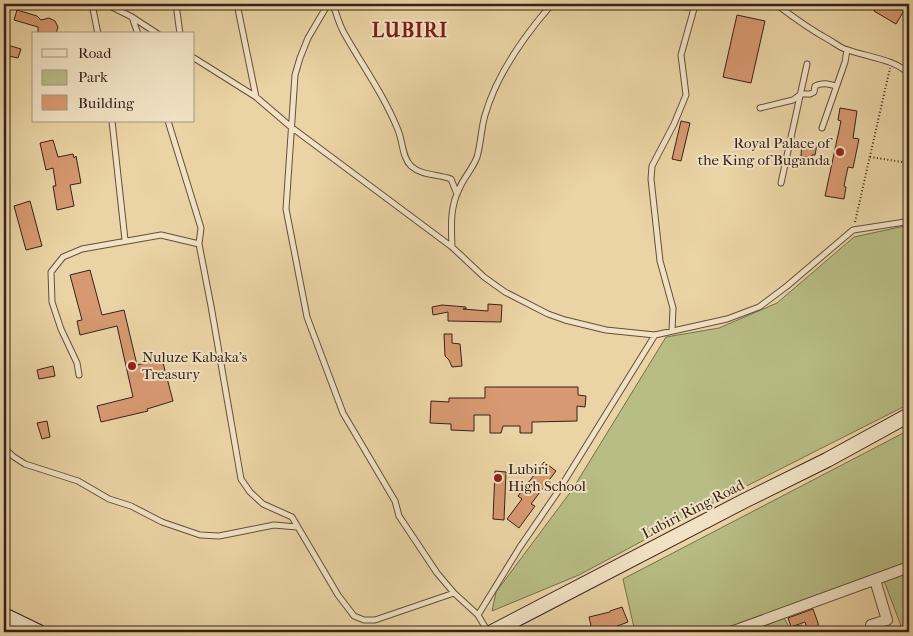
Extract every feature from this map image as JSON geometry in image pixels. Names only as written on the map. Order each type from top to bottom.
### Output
[{"type":"main road","name":"Lubiri Ring Road","points":[[492,632],[827,460],[909,415]]},
{"type":"main road","points":[[4,615],[39,632]]},
{"type":"street","points":[[731,632],[909,567]]},
{"type":"street","points":[[871,625],[888,620],[874,580]]},
{"type":"lane","points":[[92,4],[98,32]]},
{"type":"lane","points":[[106,4],[132,17],[155,32]]},
{"type":"lane","points":[[176,4],[180,32]]},
{"type":"lane","points":[[237,4],[256,97]]},
{"type":"lane","points":[[328,4],[308,38],[300,58],[295,75],[291,127],[286,210],[307,318],[344,412],[395,501],[399,516],[437,574],[478,615],[488,632]]},
{"type":"lane","points":[[333,4],[343,31],[372,77],[399,131],[406,159],[421,172],[443,175],[451,179],[457,194]]},
{"type":"lane","points":[[452,247],[450,218],[461,184],[472,169],[478,155],[485,115],[497,86],[533,26],[552,4]]},
{"type":"lane","points":[[654,4],[688,8],[696,5]]},
{"type":"lane","points":[[776,4],[799,22],[847,50],[865,54],[891,64],[905,70],[909,74]]},
{"type":"lane","points":[[672,331],[674,308],[660,261],[651,179],[652,166],[674,124],[686,95],[681,55],[696,5]]},
{"type":"lane","points":[[132,17],[137,32]]},
{"type":"lane","points":[[822,128],[845,62],[847,50]]},
{"type":"lane","points":[[195,59],[256,97],[291,127],[452,247],[484,277],[505,292],[548,314],[606,330],[655,335],[727,319],[759,308],[853,230],[909,220]]},
{"type":"lane","points":[[781,183],[807,64]]},
{"type":"lane","points":[[760,108],[793,100],[801,94],[810,94],[814,92],[815,86],[818,84],[825,83],[836,86]]},
{"type":"lane","points":[[112,122],[125,240]]},
{"type":"lane","points":[[168,122],[201,228],[198,244],[211,306],[241,479],[250,492],[263,504],[292,517],[338,594],[354,616],[364,620],[375,620],[454,593]]},
{"type":"lane","points":[[79,375],[52,302],[51,272],[63,257],[82,249],[161,235],[198,244]]},
{"type":"lane","points":[[478,615],[520,547],[557,493],[655,335]]},
{"type":"lane","points":[[4,448],[25,464],[78,481],[109,499],[131,506],[162,522],[200,535],[219,536],[274,525],[297,527]]},
{"type":"path","points":[[853,230],[891,64]]},
{"type":"path","points":[[870,157],[909,163]]},
{"type":"green space","points":[[909,225],[909,404],[717,501],[579,575],[492,611],[496,592],[572,490],[666,337],[719,328],[777,303],[854,237]]},
{"type":"green space","points":[[909,430],[909,566],[785,612],[717,632],[635,632],[623,579]]},
{"type":"green space","points":[[909,571],[909,629],[903,631],[884,581]]},
{"type":"green space","points":[[784,618],[789,627],[802,625],[804,632],[750,632]]},
{"type":"building","points":[[878,4],[891,8],[894,4],[908,4],[896,24],[874,11]]},
{"type":"building","points":[[17,10],[37,16],[41,20],[49,18],[55,21],[58,27],[57,32],[38,32],[38,27],[14,20]]},
{"type":"building","points":[[737,15],[765,21],[751,83],[723,77]]},
{"type":"building","points":[[4,44],[21,49],[18,58],[4,55]]},
{"type":"building","name":"Royal Palace of the King of Buganda","points":[[840,108],[857,111],[853,138],[859,139],[853,168],[848,167],[844,186],[846,187],[844,199],[825,196],[841,121],[838,120]]},
{"type":"building","points":[[681,121],[690,123],[681,161],[672,159]]},
{"type":"building","points":[[53,140],[58,157],[73,154],[74,158],[76,156],[81,183],[70,185],[74,206],[57,210],[53,186],[56,186],[53,168],[46,170],[40,143]]},
{"type":"building","points":[[802,142],[817,144],[815,155],[812,155],[811,158],[801,156]]},
{"type":"building","points":[[30,201],[42,246],[26,250],[14,206]]},
{"type":"building","points":[[90,270],[102,315],[124,310],[137,365],[162,359],[173,401],[147,409],[148,411],[101,422],[97,406],[133,397],[117,326],[80,335],[77,321],[82,320],[70,275]]},
{"type":"building","points":[[488,304],[502,305],[501,322],[448,321],[448,312],[433,315],[432,307],[442,305],[488,311]]},
{"type":"building","points":[[444,334],[452,334],[452,343],[460,344],[462,366],[452,367],[445,356]]},
{"type":"building","points":[[53,366],[55,376],[39,379],[37,370]]},
{"type":"building","points":[[485,387],[578,387],[578,395],[586,396],[585,407],[577,406],[577,421],[532,422],[532,433],[520,433],[520,426],[503,426],[501,433],[490,433],[490,415],[474,415],[474,431],[451,430],[451,424],[430,423],[431,401],[449,402],[449,398],[485,398]]},
{"type":"building","points":[[47,421],[50,437],[42,439],[37,423]]},
{"type":"building","points":[[544,462],[556,471],[531,504],[535,506],[519,528],[507,519],[522,499],[518,496]]},
{"type":"building","points":[[495,471],[506,472],[504,520],[493,519]]},
{"type":"building","points":[[622,607],[628,622],[604,631],[603,627],[592,630],[589,617]]},
{"type":"building","points":[[813,609],[819,632],[808,632],[805,622],[791,627],[788,618]]},
{"type":"place","name":"Royal Palace of the King of Buganda","points":[[840,152]]},
{"type":"place","name":"Nuluze Kabaka's Treasury","points":[[132,366]]},
{"type":"place","name":"Lubiri High School","points":[[498,478]]},
{"type":"district","name":"LUBIRI","points":[[410,30]]}]
